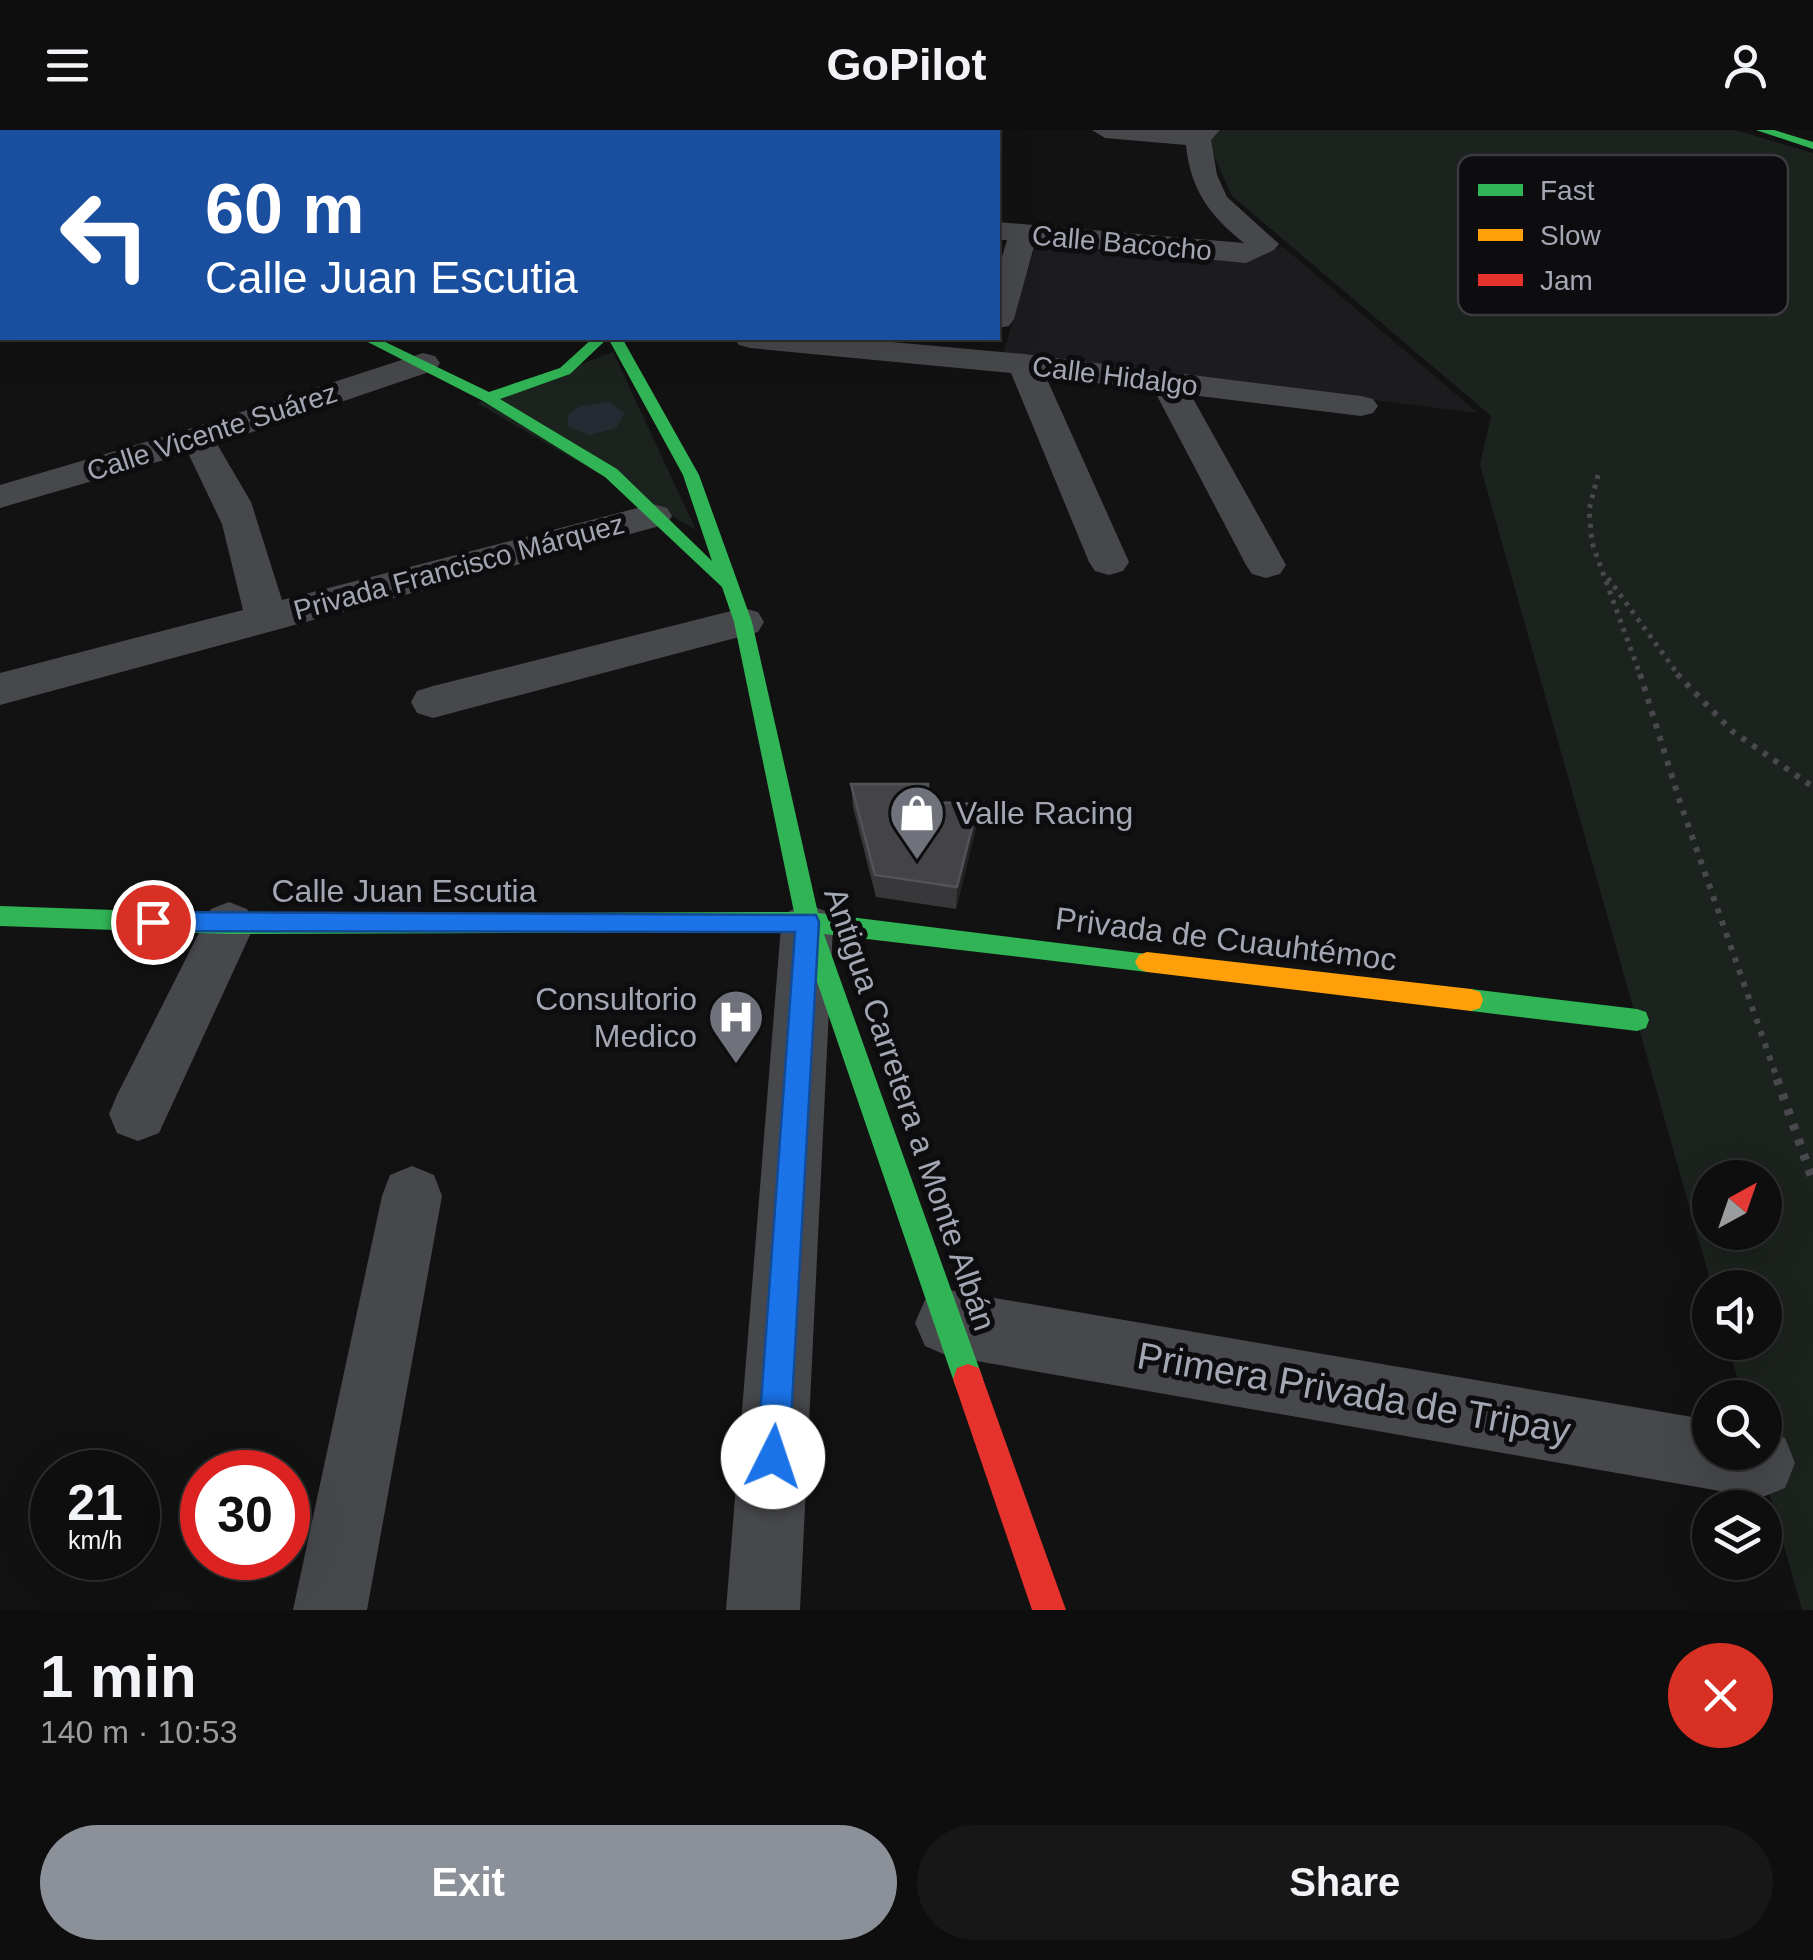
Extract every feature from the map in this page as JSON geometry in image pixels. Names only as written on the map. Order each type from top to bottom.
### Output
[{"type":"street","points":[[1105,130],[1202,134]]},
{"type":"street","points":[[1762,130],[1813,146]]},
{"type":"street","name":"Calle Bacocho","points":[[1010,233],[1246,254],[1264,244],[1219,210],[1201,170],[1202,134]]},
{"type":"street","points":[[1000,304],[1010,233]]},
{"type":"street","points":[[371,340],[488,398],[611,472],[737,605],[433,702]]},
{"type":"street","points":[[488,398],[533,387],[567,370],[599,340]]},
{"type":"street","name":"Antigua Carretera a Monte Albán","points":[[616,340],[692,475],[737,605],[808,922],[1049,1610]]},
{"type":"street","name":"Calle Hidalgo","points":[[793,340],[988,349],[1024,364],[1360,406]]},
{"type":"street","name":"Calle Vicente Suárez","points":[[0,497],[196,439],[423,363]]},
{"type":"street","points":[[1024,364],[1109,562]]},
{"type":"street","points":[[1167,384],[1266,565]]},
{"type":"street","name":"Privada Francisco Márquez","points":[[196,439],[211,458],[252,549],[265,617]]},
{"type":"street","name":"Privada Francisco Márquez","points":[[0,689],[654,516]]},
{"type":"street","name":"Calle Juan Escutia","points":[[0,916],[229,924],[808,922]]},
{"type":"street","points":[[763,1610],[808,922]]},
{"type":"street","name":"Privada de Cuauhtémoc","points":[[808,922],[1637,1020]]},
{"type":"street","points":[[138,1114],[229,924]]},
{"type":"street","points":[[330,1610],[412,1196]]},
{"type":"street","name":"Primera Privada de Tripay","points":[[948,1323],[1692,1451]]},
{"type":"path","points":[[1598,475],[1589,510],[1592,543],[1813,1180]]},
{"type":"path","points":[[1602,569],[1662,658],[1702,701],[1752,747],[1813,787]]},
{"type":"shaded area","points":[[1221,130],[1735,130],[1813,153],[1813,1610],[1802,1610],[1782,1539],[1782,1490],[1768,1490],[1763,1470],[1782,1470],[1782,1380],[1738,1380],[1732,1360],[1782,1360],[1782,1270],[1707,1270],[1702,1250],[1782,1250],[1782,1160],[1692,1160],[1692,1216],[1480,465],[1491,416],[1232,196],[1207,141]]},
{"type":"shaded area","points":[[1037,240],[1241,262],[1282,246],[1478,413],[1003,354]]},
{"type":"shaded area","points":[[613,352],[696,530],[477,403]]},
{"type":"shaded area","points":[[609,402],[625,413],[616,428],[589,435],[568,426],[568,415],[580,406]]},
{"type":"building","name":"Valle Racing","points":[[851,784],[928,784],[928,802],[978,804],[957,887],[875,875]]},
{"type":"traffic: fast","points":[[1762,130],[1813,146]]},
{"type":"traffic: fast","points":[[371,340],[488,398],[611,473],[724,582]]},
{"type":"traffic: fast","points":[[488,398],[565,371],[599,340]]},
{"type":"traffic: fast","points":[[616,340],[691,475],[743,622],[808,922],[968,1379]]},
{"type":"traffic: fast","points":[[0,916],[229,924],[808,922],[1147,962]]},
{"type":"traffic: fast","points":[[1471,1000],[1637,1020]]},
{"type":"traffic: slow","points":[[1147,962],[1471,1000]]},
{"type":"traffic: jam","points":[[968,1379],[1049,1610]]},
{"type":"place","name":"Valle Racing","points":[[917,862]]},
{"type":"place","name":"Consultorio Medico","points":[[736,1066]]},
{"type":"route","points":[[153,922],[808,922],[773,1457]]}]
